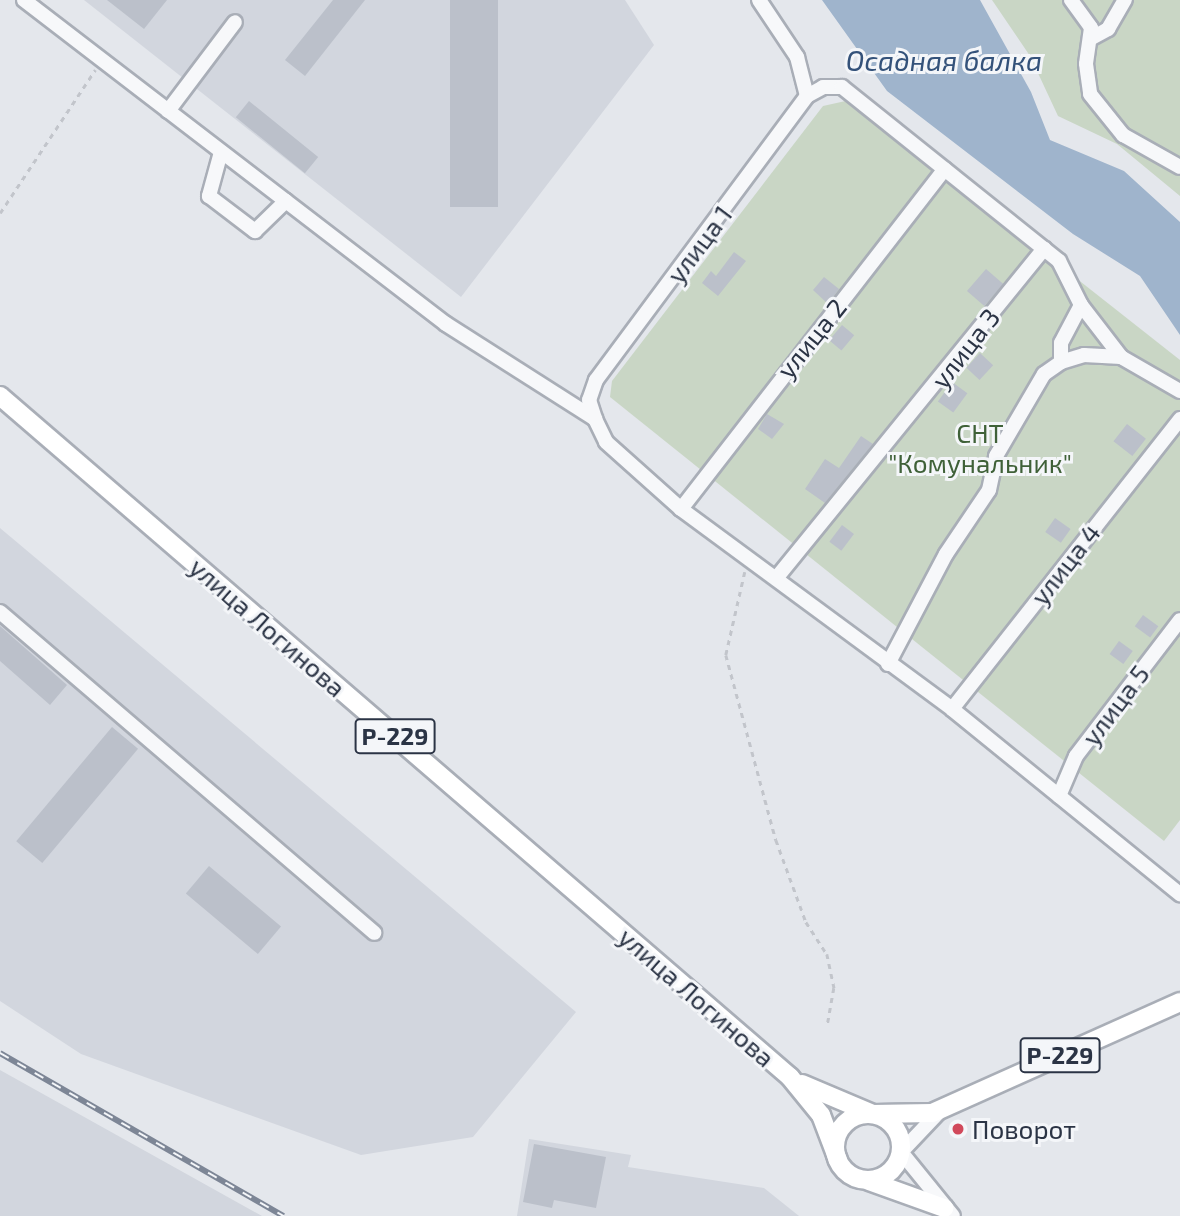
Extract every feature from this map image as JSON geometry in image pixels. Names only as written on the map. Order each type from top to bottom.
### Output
[{"type":"main road","name":"улица Логинова","points":[[0,396],[790,1077]]},
{"type":"main road","name":"Р-229","points":[[941,1110],[1180,1002]]},
{"type":"main road","points":[[790,1077],[873,1114],[896,1128],[901,1152],[888,1174],[859,1179]]},
{"type":"main road","points":[[790,1077],[821,1115],[838,1160],[859,1179],[948,1212]]},
{"type":"main road","points":[[838,1160],[835,1143],[842,1126],[855,1116],[913,1116],[941,1110]]},
{"type":"street","points":[[24,0],[446,324],[595,419],[606,442],[681,509],[778,576],[888,664],[952,709],[1179,890]]},
{"type":"street","points":[[759,0],[797,57],[804,102],[823,87],[842,87],[1059,261],[1081,305],[1121,357],[1180,391]]},
{"type":"street","points":[[1071,0],[1091,28],[1090,94],[1123,135],[1180,167]]},
{"type":"street","points":[[1090,39],[1108,29],[1125,0]]},
{"type":"street","points":[[169,111],[235,22]]},
{"type":"street","name":"улица 1","points":[[595,419],[589,400],[596,380],[804,102]]},
{"type":"street","points":[[221,152],[209,196],[255,232],[286,201]]},
{"type":"street","name":"улица 2","points":[[681,509],[945,169]]},
{"type":"street","name":"улица 3","points":[[778,576],[1044,248]]},
{"type":"street","points":[[1061,362],[1061,343],[1081,305]]},
{"type":"street","points":[[888,664],[946,554],[989,490],[996,456],[1044,374],[1061,362],[1084,355],[1121,357]]},
{"type":"street","name":"улица 4","points":[[952,709],[1180,419]]},
{"type":"street","points":[[0,612],[374,933]]},
{"type":"street","name":"улица 5","points":[[1059,796],[1076,756],[1180,620]]},
{"type":"street","points":[[941,1110],[901,1152],[948,1212]]},
{"type":"path","points":[[0,213],[102,60]]},
{"type":"path","points":[[748,555],[726,655],[776,840],[806,922],[827,954],[834,988],[828,1023]]},
{"type":"shaded area","points":[[84,0],[625,0],[654,45],[461,297]]},
{"type":"shaded area","points":[[0,528],[576,1012],[473,1137],[361,1155],[81,1054],[0,1001]]},
{"type":"shaded area","points":[[0,1070],[262,1216],[0,1216]]},
{"type":"shaded area","points":[[529,1139],[631,1155],[628,1167],[764,1188],[799,1216],[517,1216]]},
{"type":"green space","points":[[992,0],[1180,0],[1180,196],[1117,144],[1058,116],[1030,56]]},
{"type":"green space","name":"СНТ \"Комунальник\"","points":[[850,100],[1180,360],[1180,820],[1164,841],[610,397],[612,381],[823,106]]},
{"type":"water","name":"Осадная балка","points":[[822,0],[980,0],[1031,92],[1050,140],[1124,171],[1180,222],[1180,335],[1140,276],[1073,234],[887,91]]},
{"type":"building","points":[[107,0],[167,0],[144,29]]},
{"type":"building","points":[[333,0],[365,0],[305,76],[285,60]]},
{"type":"building","points":[[450,0],[498,0],[498,207],[450,207]]},
{"type":"building","points":[[249,101],[318,157],[305,173],[236,117]]},
{"type":"building","points":[[734,252],[746,261],[718,296],[702,283],[711,271],[716,276]]},
{"type":"building","points":[[986,269],[1003,284],[984,306],[967,291]]},
{"type":"building","points":[[824,277],[839,289],[828,304],[813,290]]},
{"type":"building","points":[[842,325],[854,335],[841,351],[829,340]]},
{"type":"building","points":[[980,353],[993,365],[980,380],[966,368]]},
{"type":"building","points":[[952,382],[967,393],[953,413],[938,401]]},
{"type":"building","points":[[767,414],[784,424],[772,439],[758,429]]},
{"type":"building","points":[[1127,424],[1146,439],[1132,456],[1113,441]]},
{"type":"building","points":[[861,436],[873,444],[825,503],[805,489],[825,459],[839,468]]},
{"type":"building","points":[[1055,518],[1071,529],[1061,543],[1045,532]]},
{"type":"building","points":[[842,525],[854,534],[841,551],[829,542]]},
{"type":"building","points":[[1143,615],[1158,626],[1150,637],[1135,626]]},
{"type":"building","points":[[0,626],[67,685],[50,705],[0,661]]},
{"type":"building","points":[[1119,641],[1133,651],[1123,664],[1110,654]]},
{"type":"building","points":[[112,727],[138,749],[42,863],[16,841]]},
{"type":"building","points":[[209,866],[281,926],[258,954],[186,894]]},
{"type":"building","points":[[534,1144],[606,1157],[596,1208],[554,1200],[552,1208],[523,1202]]},
{"type":"railway","points":[[0,1053],[283,1216]]},
{"type":"place","name":"Поворот","points":[[958,1129]]}]
